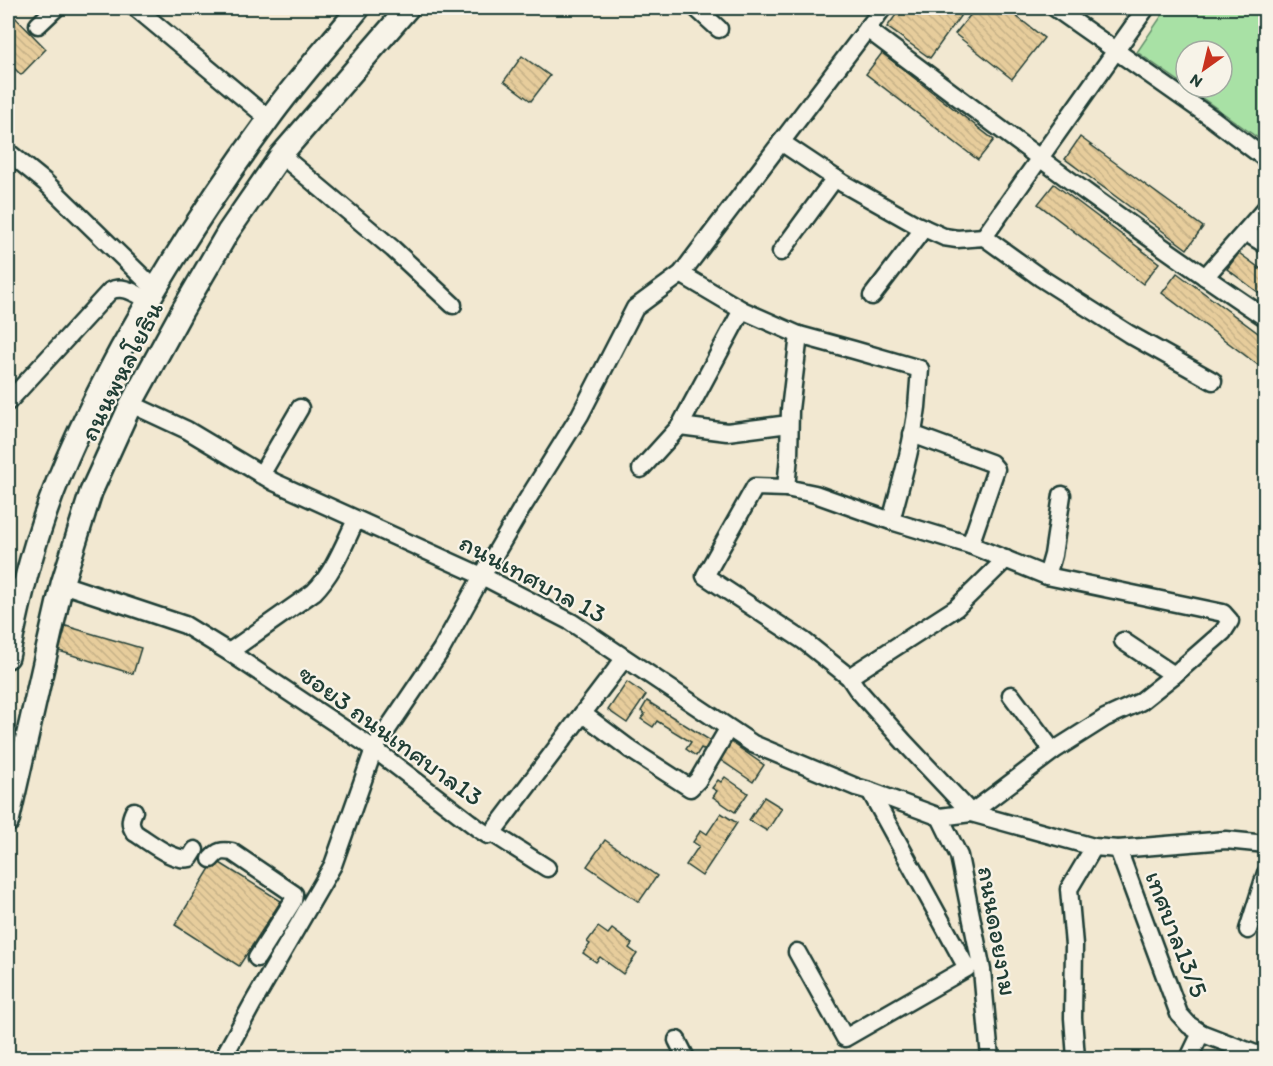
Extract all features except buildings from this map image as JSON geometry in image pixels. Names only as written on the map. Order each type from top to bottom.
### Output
[{"type":"main road","name":"ถนนพหลโยธิน","points":[[8,657],[14,589],[80,428],[106,377],[151,295],[200,216],[268,119],[359,8]]},
{"type":"main road","name":"ถนนพหลโยธิน","points":[[8,821],[62,584],[91,492],[131,404],[228,232],[281,155],[408,8]]},
{"type":"street","points":[[38,25],[56,8]]},
{"type":"street","points":[[136,8],[268,119]]},
{"type":"street","points":[[696,8],[719,29]]},
{"type":"street","points":[[223,1059],[333,864],[374,749],[441,650],[522,508],[580,415],[635,308],[681,274],[883,8]]},
{"type":"street","points":[[1055,8],[1266,159]]},
{"type":"street","points":[[984,237],[1146,8]]},
{"type":"street","points":[[867,29],[1039,158],[1266,318]]},
{"type":"street","points":[[781,142],[835,178],[924,228],[944,237],[957,239],[984,237],[1041,278],[1129,333],[1213,381]]},
{"type":"street","points":[[8,152],[45,183],[151,295]]},
{"type":"street","points":[[281,155],[393,249],[453,305]]},
{"type":"street","points":[[781,252],[835,178]]},
{"type":"street","points":[[1205,277],[1266,208]]},
{"type":"street","points":[[872,296],[924,228]]},
{"type":"street","points":[[1245,232],[1266,245]]},
{"type":"street","points":[[681,274],[742,310],[799,335],[920,369],[912,434],[891,521]]},
{"type":"street","points":[[8,402],[111,291],[117,287],[151,295]]},
{"type":"street","points":[[641,469],[680,426],[742,310]]},
{"type":"street","points":[[786,488],[789,424],[799,335]]},
{"type":"street","name":"ถนนเทศบาล 13","points":[[131,404],[187,430],[261,475],[482,576],[571,622],[753,744],[856,787],[940,817]]},
{"type":"street","points":[[261,475],[300,408]]},
{"type":"street","points":[[680,426],[727,432],[789,424]]},
{"type":"street","points":[[912,434],[991,463],[996,469],[970,545]]},
{"type":"street","points":[[755,487],[786,488],[815,494],[891,521],[970,545],[1047,576],[1223,613],[1230,621],[1223,633],[1140,702],[1105,718],[1053,751],[972,813],[888,724],[849,677],[804,641],[705,576],[755,487]]},
{"type":"street","points":[[1047,576],[1053,555],[1062,495]]},
{"type":"street","points":[[229,652],[322,584],[356,520]]},
{"type":"street","points":[[849,677],[956,608],[1005,559]]},
{"type":"street","name":"ซอย3 ถนนเทศบาล13","points":[[62,584],[185,625],[374,749],[488,835],[492,833],[624,659]]},
{"type":"street","points":[[1123,641],[1174,675]]},
{"type":"street","points":[[1011,695],[1053,751]]},
{"type":"street","points":[[583,714],[631,750],[690,788],[698,780],[728,729]]},
{"type":"street","points":[[796,952],[845,1038],[967,968],[870,791]]},
{"type":"street","points":[[134,811],[130,819],[131,828],[175,858],[183,860],[189,858],[195,850]]},
{"type":"street","points":[[940,817],[972,813],[1094,847],[1118,849],[1226,840],[1266,844]]},
{"type":"street","name":"ถนนดอยงาม","points":[[940,817],[959,856],[982,970],[990,1059]]},
{"type":"street","points":[[492,833],[548,868]]},
{"type":"street","points":[[1076,1059],[1073,1018],[1074,945],[1070,889],[1094,847]]},
{"type":"street","name":"เทศบาล13/5","points":[[1118,849],[1179,1014],[1201,1033],[1266,1058]]},
{"type":"street","points":[[211,859],[223,850],[232,852],[294,894],[293,900],[257,958]]},
{"type":"street","points":[[1248,930],[1266,873]]},
{"type":"street","points":[[1189,1059],[1201,1033]]},
{"type":"street","points":[[677,1040],[686,1059]]},
{"type":"green space","points":[[1167,8],[1265,8],[1265,143],[1204,99],[1234,99],[1234,39],[1174,39],[1174,78],[1137,52]]}]
